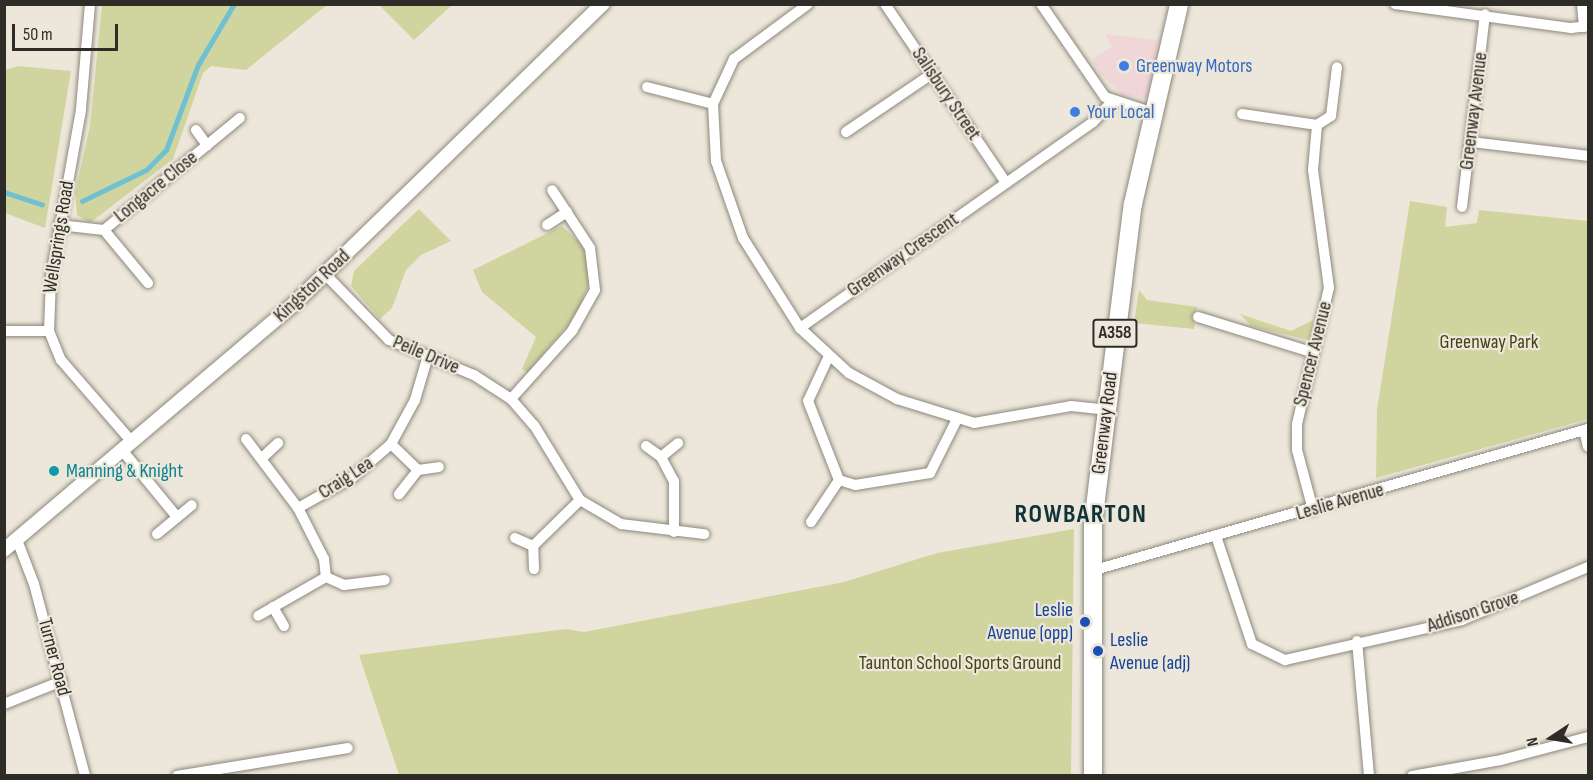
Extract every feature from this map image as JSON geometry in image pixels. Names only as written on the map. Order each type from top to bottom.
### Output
[{"type":"main road","name":"Greenway Road","points":[[1093,776],[1091,571],[1107,410],[1133,204],[1179,4]]},
{"type":"street","name":"Wellsprings Road","points":[[48,331],[59,225],[81,110],[90,4]]},
{"type":"street","name":"Kingston Road","points":[[4,550],[325,274],[603,4]]},
{"type":"street","points":[[808,4],[753,44],[722,76],[713,104],[724,193],[766,278],[800,328],[828,358],[871,387],[956,420],[996,422],[1071,406],[1107,410]]},
{"type":"street","name":"Salisbury Street","points":[[885,4],[1006,183]]},
{"type":"street","points":[[1041,4],[1111,103],[1154,113]]},
{"type":"street","points":[[1395,4],[1482,11],[1586,26],[1582,4]]},
{"type":"street","name":"Greenway Avenue","points":[[1462,207],[1471,142],[1482,11]]},
{"type":"street","name":"Spencer Avenue","points":[[1313,510],[1296,430],[1300,394],[1314,353],[1329,288],[1313,170],[1317,125],[1330,116],[1337,67]]},
{"type":"street","points":[[846,132],[933,73]]},
{"type":"street","points":[[647,87],[713,104]]},
{"type":"street","name":"Greenway Crescent","points":[[800,328],[1006,183],[1111,103]]},
{"type":"street","points":[[1242,114],[1317,125]]},
{"type":"street","name":"Longacre Close","points":[[104,230],[240,118]]},
{"type":"street","name":"Longacre Close","points":[[196,130],[207,145]]},
{"type":"street","points":[[1471,142],[1588,156]]},
{"type":"street","points":[[511,399],[593,299],[595,261],[552,190]]},
{"type":"street","points":[[547,225],[567,212]]},
{"type":"street","name":"Longacre Close","points":[[59,225],[104,230],[148,283]]},
{"type":"street","name":"Peile Drive","points":[[325,274],[388,340],[427,359],[474,375],[511,399],[534,425],[580,500],[621,524],[704,534]]},
{"type":"street","points":[[1198,317],[1314,353]]},
{"type":"street","points":[[4,331],[48,331],[61,360],[127,446],[177,517]]},
{"type":"street","points":[[828,358],[808,401],[839,480]]},
{"type":"street","name":"Craig Lea","points":[[298,508],[353,477],[391,444],[415,400],[427,359]]},
{"type":"street","points":[[839,480],[855,485],[930,473],[956,420]]},
{"type":"street","points":[[1586,430],[1588,447]]},
{"type":"street","name":"Leslie Avenue","points":[[1091,571],[1217,539],[1586,430]]},
{"type":"street","name":"Craig Lea","points":[[246,439],[298,508],[324,559],[326,577]]},
{"type":"street","points":[[661,457],[678,442]]},
{"type":"street","points":[[262,458],[278,443]]},
{"type":"street","name":"Craig Lea","points":[[391,444],[418,470]]},
{"type":"street","points":[[646,446],[661,457],[674,481],[674,532]]},
{"type":"street","points":[[399,494],[418,470],[439,467]]},
{"type":"street","points":[[811,522],[839,480]]},
{"type":"street","points":[[534,569],[533,546],[580,500]]},
{"type":"street","points":[[158,534],[192,505]]},
{"type":"street","points":[[515,538],[533,546]]},
{"type":"street","name":"Addison Grove","points":[[1217,539],[1252,644],[1273,656],[1298,660],[1357,641],[1461,620],[1588,570]]},
{"type":"street","name":"Turner Road","points":[[16,540],[62,681],[85,776]]},
{"type":"street","points":[[258,616],[326,577],[344,585],[385,580]]},
{"type":"street","points":[[273,607],[284,626]]},
{"type":"street","points":[[1357,641],[1369,776]]},
{"type":"street","points":[[4,704],[62,681]]},
{"type":"street","points":[[1412,776],[1501,760],[1588,737]]},
{"type":"street","points":[[177,776],[348,748]]},
{"type":"shaded area","name":"Greenway Motors","points":[[1105,34],[1158,40],[1147,99],[1121,94],[1099,72],[1092,60],[1112,46]]},
{"type":"green space","points":[[102,5],[327,5],[246,70],[211,66],[203,73],[173,159],[90,223],[77,215],[75,193],[90,126]]},
{"type":"green space","points":[[379,5],[452,5],[414,40]]},
{"type":"green space","points":[[18,66],[71,71],[45,228],[5,213],[5,70]]},
{"type":"green space","name":"Greenway Park","points":[[1410,201],[1447,207],[1445,227],[1477,223],[1479,210],[1588,221],[1588,419],[1376,478],[1377,410]]},
{"type":"green space","points":[[419,209],[451,241],[421,255],[406,270],[392,308],[380,319],[351,286],[354,271]]},
{"type":"green space","points":[[562,226],[584,247],[591,279],[576,315],[528,372],[522,369],[536,337],[482,292],[473,270]]},
{"type":"green space","points":[[1139,290],[1147,300],[1197,307],[1194,329],[1134,323]]},
{"type":"green space","points":[[1240,314],[1291,331],[1313,320],[1312,341],[1251,326]]},
{"type":"green space","name":"Taunton School Sports Ground","points":[[1074,529],[1071,775],[399,775],[359,655],[566,629],[584,632],[844,582],[937,553]]},
{"type":"waterway","points":[[82,201],[146,170],[166,150],[198,65],[234,4]]},
{"type":"waterway","points":[[4,192],[42,204]]},
{"type":"place","name":"Greenway Motors","points":[[1124,66]]},
{"type":"place","name":"Your Local","points":[[1075,112]]},
{"type":"place","name":"Manning & Knight","points":[[54,471]]},
{"type":"place","name":"Leslie Avenue (opp)","points":[[1085,622]]},
{"type":"place","name":"Leslie Avenue (adj)","points":[[1098,651]]},
{"type":"district","name":"ROWBARTON","points":[[1081,515]]}]
